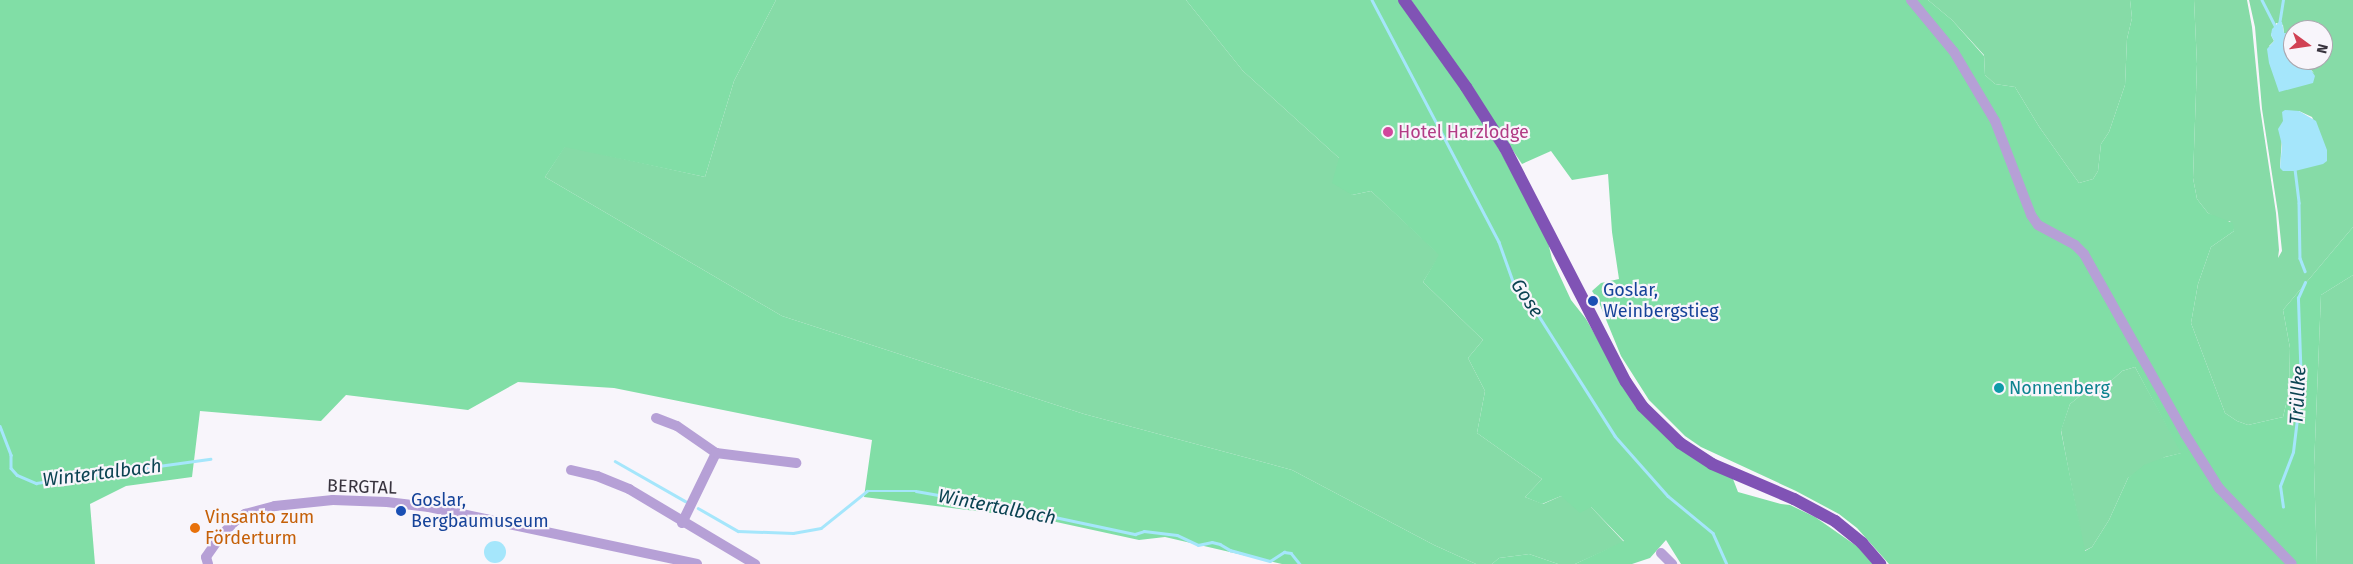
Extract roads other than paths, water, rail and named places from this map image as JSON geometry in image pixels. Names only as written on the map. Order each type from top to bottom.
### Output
[{"type":"main road","points":[[1404,0],[1466,87],[1505,148],[1626,382],[1642,406],[1680,443],[1712,464],[1794,498],[1835,521],[1862,543],[1880,564]]},
{"type":"street","points":[[1911,0],[1954,52],[1990,113],[2010,157],[2034,220],[2038,225],[2075,245],[2084,254],[2185,434],[2218,488],[2292,564]]},
{"type":"street","points":[[656,418],[677,426],[716,453],[796,463]]},
{"type":"street","points":[[682,523],[716,453]]},
{"type":"street","points":[[571,470],[597,476],[628,489],[682,523],[755,564]]},
{"type":"street","name":"BERGTAL","points":[[208,564],[206,557],[220,536],[245,514],[275,506],[332,500],[387,502],[429,508],[697,564]]},
{"type":"street","points":[[1661,553],[1672,564]]},
{"type":"water","points":[[2279,22],[2282,22],[2283,70],[2311,70],[2315,76],[2313,83],[2279,92],[2269,63],[2267,49],[2274,41],[2271,35],[2272,29]]},
{"type":"water","points":[[2285,110],[2299,111],[2316,121],[2327,150],[2327,161],[2323,164],[2295,171],[2283,171],[2280,168],[2282,145],[2278,129],[2283,121],[2282,112]]},
{"type":"water","points":[[495,541],[503,544],[506,552],[503,560],[495,563],[487,560],[484,552],[487,544]]},
{"type":"waterway","name":"Gose","points":[[1372,0],[1499,242],[1513,281],[1525,294],[1615,436],[1668,496],[1713,533],[1727,564]]},
{"type":"waterway","points":[[2262,0],[2276,28]]},
{"type":"waterway","name":"Trüllke","points":[[2279,25],[2283,0]]},
{"type":"waterway","name":"Trüllke","points":[[2295,169],[2299,203],[2300,258],[2305,271]]},
{"type":"waterway","name":"Trüllke","points":[[2283,507],[2280,486],[2293,452],[2301,386],[2298,298],[2305,282]]},
{"type":"waterway","name":"Wintertalbach","points":[[0,426],[11,455],[11,468],[17,475],[36,483],[210,459]]},
{"type":"waterway","name":"Wintertalbach","points":[[615,461],[685,501]]},
{"type":"waterway","name":"Wintertalbach","points":[[698,508],[738,531],[793,533],[821,528],[867,491],[916,491],[1017,509],[1135,534],[1144,531],[1177,535],[1198,545],[1212,542],[1230,550],[1270,561],[1284,552],[1291,553],[1300,564]]},
{"type":"place","name":"Hotel Harzlodge","points":[[1388,132]]},
{"type":"place","name":"Goslar, Weinbergstieg","points":[[1593,301]]},
{"type":"place","name":"Nonnenberg","points":[[1999,388]]},
{"type":"place","name":"Goslar, Bergbaumuseum","points":[[401,511]]},
{"type":"place","name":"Vinsanto zum Förderturm","points":[[195,528]]}]
